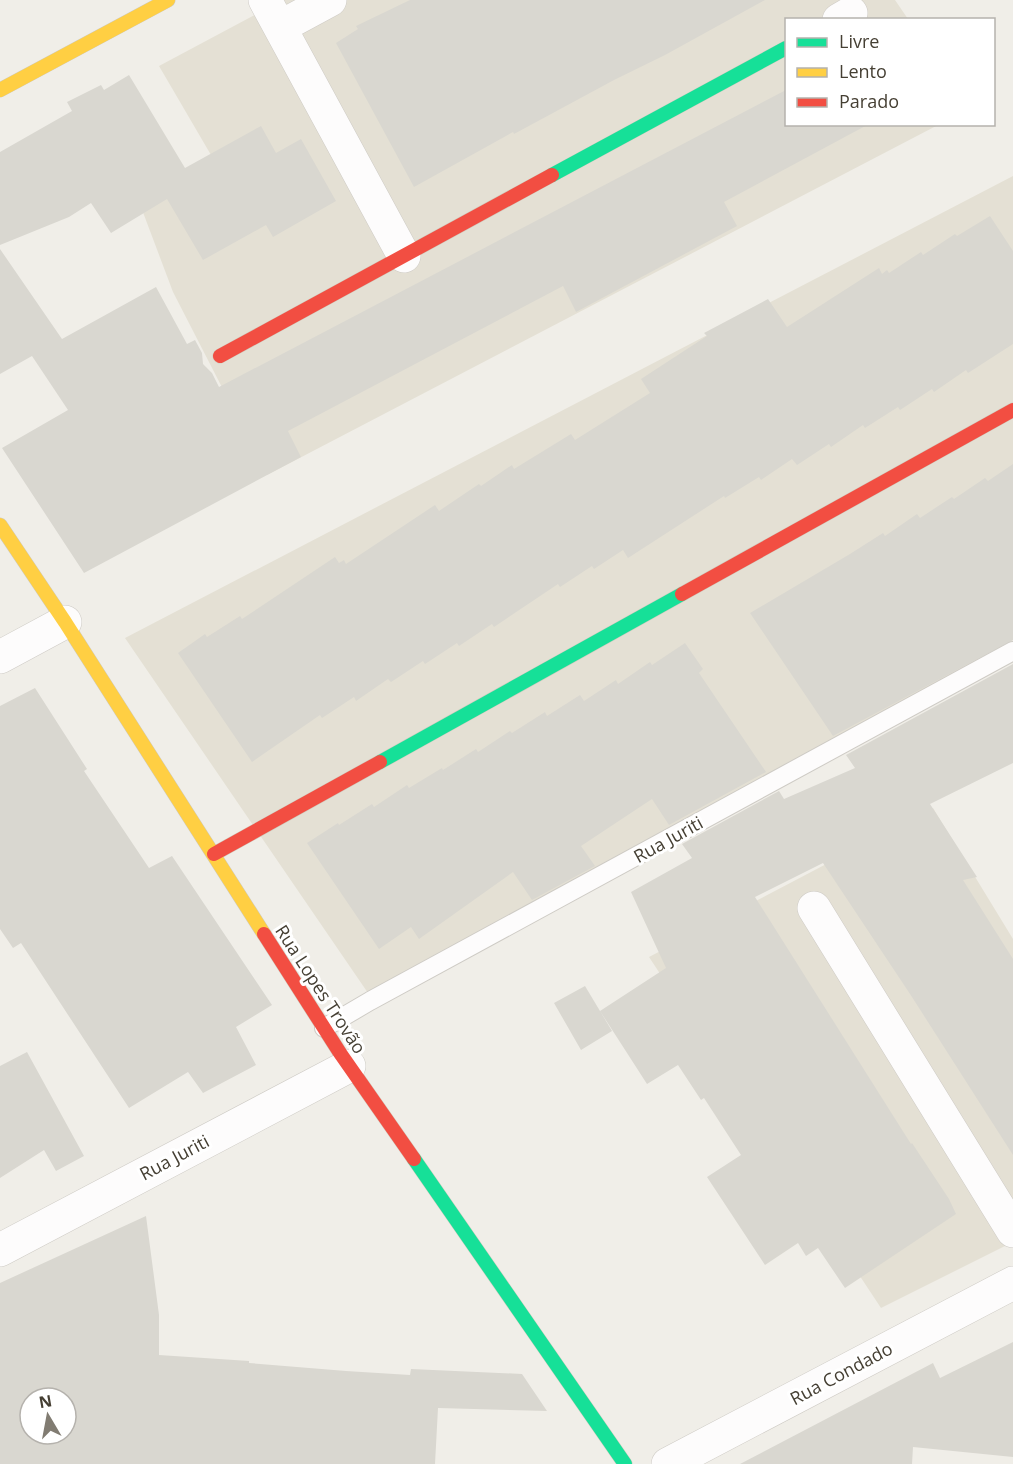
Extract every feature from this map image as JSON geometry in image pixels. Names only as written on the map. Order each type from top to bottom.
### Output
[{"type":"street","points":[[0,90],[168,0]]},
{"type":"street","points":[[330,0],[272,14],[404,256]]},
{"type":"street","points":[[220,356],[785,49]]},
{"type":"street","points":[[214,854],[1013,410]]},
{"type":"street","name":"Rua Lopes Trovão","points":[[0,525],[65,622],[349,1066],[625,1464]]},
{"type":"street","points":[[0,657],[65,622]]},
{"type":"street","points":[[814,908],[1013,1231]]},
{"type":"street","name":"Rua Juriti","points":[[0,1250],[349,1066]]},
{"type":"street","name":"Rua Condado","points":[[668,1464],[1013,1283]]},
{"type":"lane","name":"Rua Juriti","points":[[324,1028],[1013,651]]},
{"type":"shaded area","points":[[283,0],[895,0],[907,18],[785,18],[785,126],[936,126],[267,475],[173,292],[141,207],[211,155],[159,66]]},
{"type":"shaded area","points":[[1013,176],[1013,640],[368,993],[125,638]]},
{"type":"shaded area","points":[[933,808],[1013,939],[1013,1242],[881,1308],[649,957]]},
{"type":"building","points":[[410,0],[765,0],[665,55],[514,134],[513,132],[414,187],[336,43],[358,29],[356,26]]},
{"type":"building","points":[[129,75],[185,168],[261,126],[276,153],[301,139],[336,201],[273,237],[266,225],[203,260],[167,199],[111,233],[91,203],[69,217],[0,245],[0,152],[72,111],[67,102],[101,85],[104,90]]},
{"type":"building","points":[[785,91],[785,126],[865,126],[724,202],[737,226],[576,312],[563,286],[288,431],[301,457],[84,573],[2,448],[68,410],[32,356],[0,374],[0,249],[62,339],[156,287],[187,344],[195,340],[202,353],[203,364],[212,373],[219,387]]},
{"type":"building","points":[[990,216],[1013,251],[1013,344],[968,373],[966,370],[934,392],[932,389],[900,410],[898,407],[865,428],[863,425],[831,447],[829,444],[797,465],[792,459],[761,480],[759,477],[725,498],[724,496],[628,558],[623,550],[594,569],[592,566],[560,587],[558,584],[494,627],[492,624],[459,646],[457,643],[425,664],[423,661],[391,682],[388,679],[356,701],[354,697],[322,718],[320,715],[252,762],[178,653],[205,634],[207,637],[240,616],[242,619],[335,557],[339,563],[344,560],[346,564],[435,505],[439,511],[479,484],[481,486],[512,465],[514,469],[571,434],[575,440],[650,393],[641,379],[707,336],[704,333],[768,299],[787,327],[879,268],[882,274],[887,270],[889,273],[921,252],[923,255],[955,234],[957,236]]},
{"type":"building","points":[[1013,464],[1013,640],[833,736],[750,613],[883,533],[885,536],[917,514],[920,518],[985,478],[988,481]]},
{"type":"building","points":[[685,643],[703,669],[699,673],[766,772],[669,825],[652,799],[581,846],[595,866],[532,900],[513,872],[419,939],[411,927],[379,949],[307,843],[372,804],[374,807],[407,785],[409,788],[476,749],[478,752],[545,712],[547,716],[580,695],[584,701],[616,680],[618,684],[650,662],[652,665]]},
{"type":"building","points":[[1013,664],[1013,763],[930,804],[977,877],[963,880],[1013,959],[1013,1155],[823,863],[755,897],[911,1144],[949,1199],[956,1214],[845,1288],[818,1248],[806,1256],[798,1243],[765,1265],[707,1177],[741,1155],[704,1098],[701,1100],[678,1065],[647,1084],[600,1011],[666,968],[631,892],[692,858],[682,844],[779,791],[784,799],[855,768],[846,755]]},
{"type":"building","points":[[35,688],[87,769],[84,771],[149,868],[172,856],[272,1005],[236,1027],[256,1065],[203,1093],[188,1072],[129,1108],[21,943],[13,948],[0,929],[0,706]]},
{"type":"building","points":[[585,986],[612,1031],[581,1050],[554,1003]]},
{"type":"building","points":[[27,1052],[84,1156],[56,1171],[44,1150],[0,1178],[0,1066]]},
{"type":"building","points":[[146,1216],[159,1315],[159,1355],[410,1375],[411,1369],[522,1374],[547,1411],[438,1408],[435,1464],[0,1464],[0,1283]]},
{"type":"building","points":[[1013,1342],[1013,1457],[913,1447],[912,1464],[740,1464],[933,1363],[940,1378]]},
{"type":"traffic: fast","points":[[552,175],[785,49]]},
{"type":"traffic: fast","points":[[380,762],[682,594]]},
{"type":"traffic: fast","points":[[414,1159],[625,1464]]},
{"type":"traffic: slow","points":[[0,90],[168,0]]},
{"type":"traffic: slow","points":[[0,525],[65,622],[264,934]]},
{"type":"traffic: jam","points":[[220,356],[552,175]]},
{"type":"traffic: jam","points":[[682,594],[1013,410]]},
{"type":"traffic: jam","points":[[214,854],[380,762]]},
{"type":"traffic: jam","points":[[264,934],[340,1053],[414,1159]]}]
